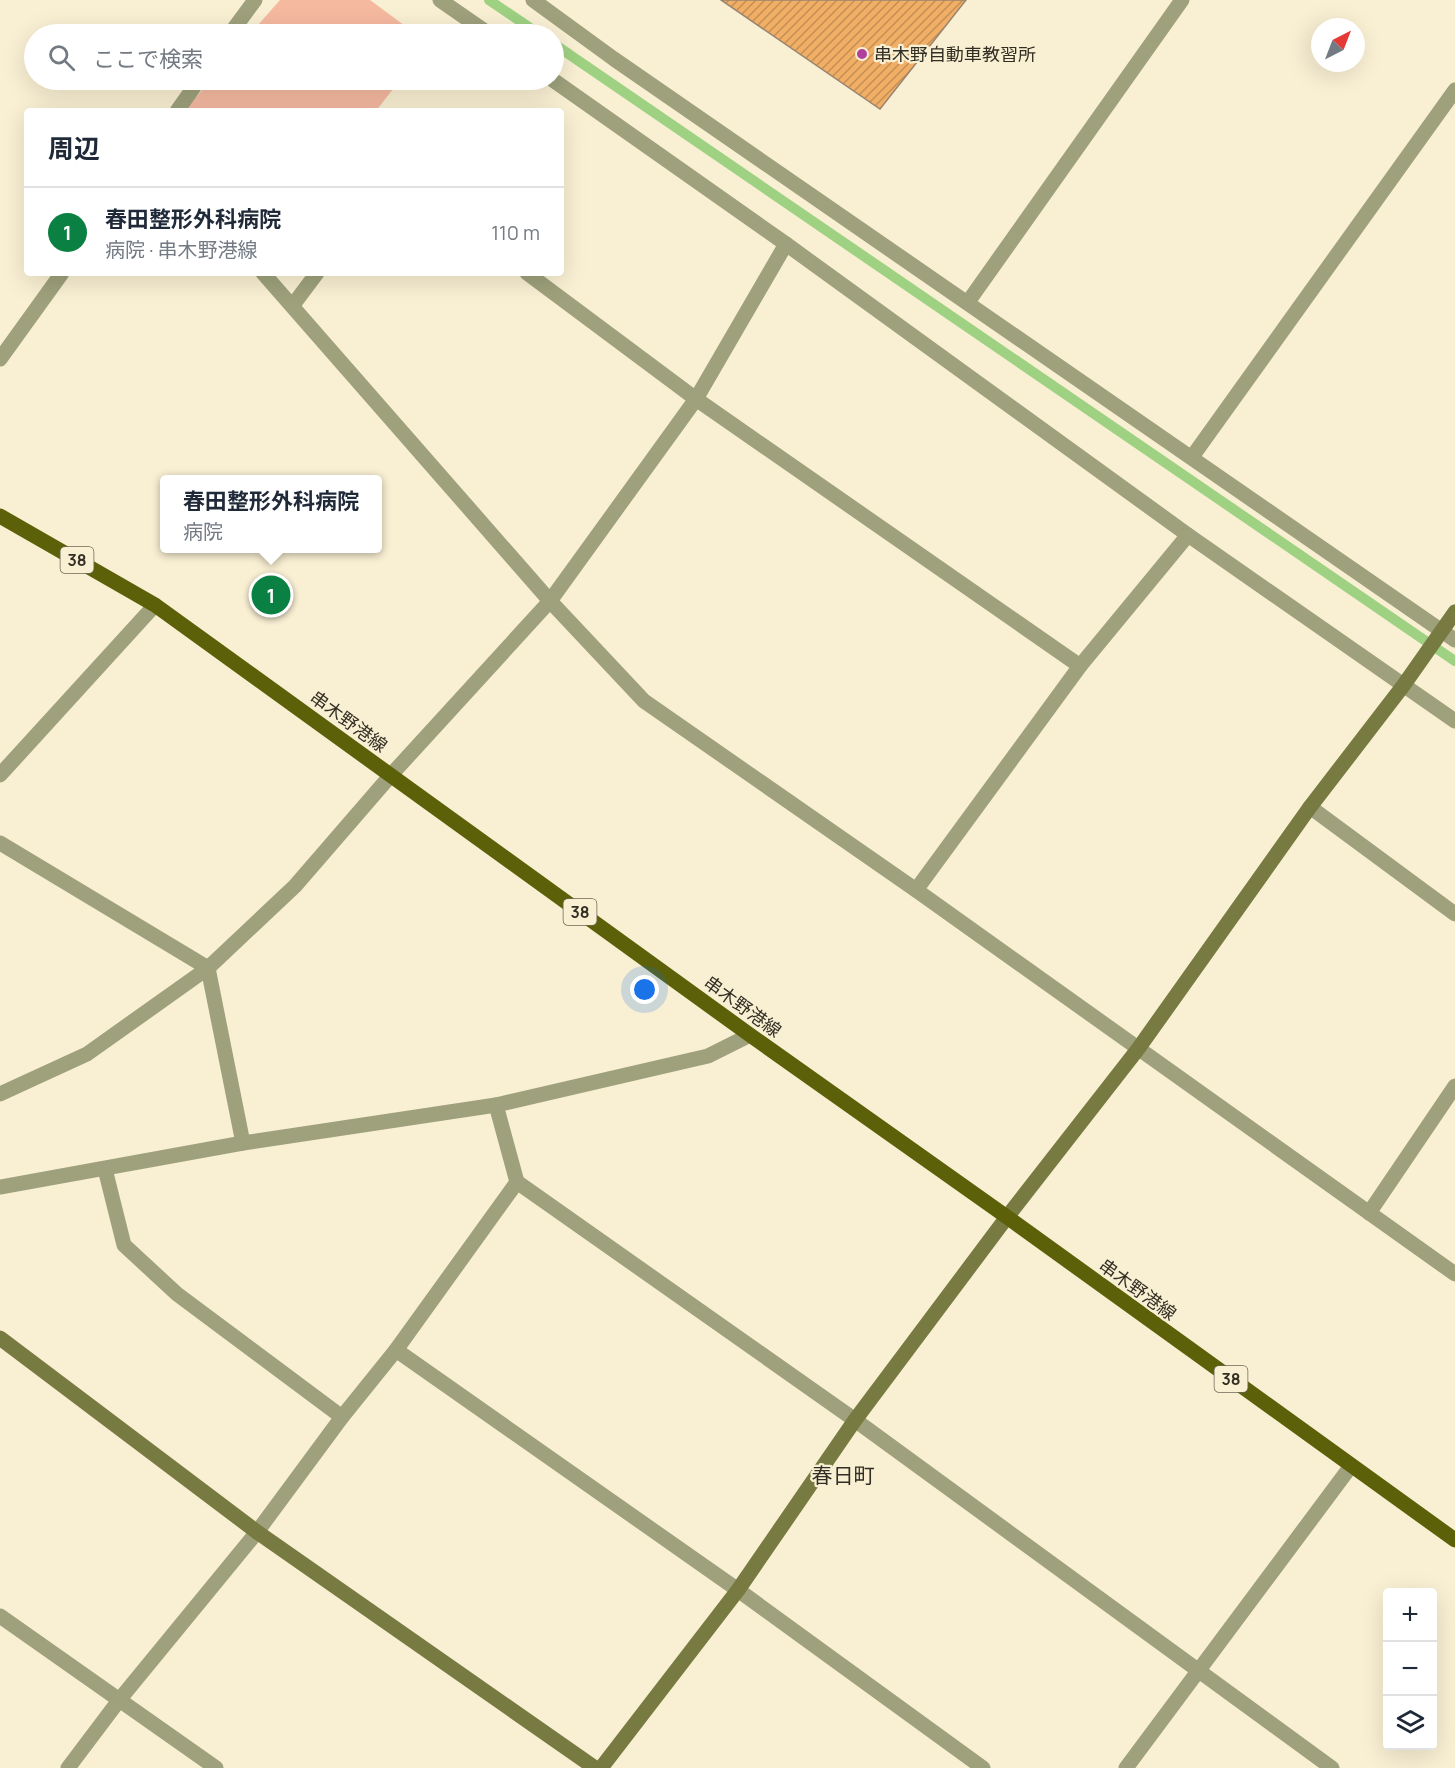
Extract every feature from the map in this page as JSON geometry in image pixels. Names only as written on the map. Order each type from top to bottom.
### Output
[{"type":"main road","name":"串木野港線","points":[[0,516],[155,605],[1455,1540]]},
{"type":"street","points":[[237,24],[255,0]]},
{"type":"street","points":[[440,0],[475,24]]},
{"type":"street","points":[[533,0],[623,66],[1455,640]]},
{"type":"street","points":[[968,302],[1182,0]]},
{"type":"street","points":[[564,88],[786,244],[1188,535],[1455,721]]},
{"type":"street","points":[[179,108],[192,90]]},
{"type":"street","points":[[1192,457],[1455,90]]},
{"type":"street","points":[[0,1094],[87,1054],[208,968],[295,886],[391,775],[550,601],[696,399],[786,244]]},
{"type":"street","points":[[0,359],[60,276]]},
{"type":"street","points":[[267,276],[550,601],[644,701],[916,890],[1455,1274]]},
{"type":"street","points":[[293,305],[315,276]]},
{"type":"street","points":[[531,276],[696,399],[1080,666]]},
{"type":"street","points":[[916,890],[1080,666],[1188,535]]},
{"type":"street","points":[[0,775],[155,605]]},
{"type":"street","points":[[601,1768],[738,1590],[855,1420],[1006,1217],[1138,1049],[1310,807],[1403,686],[1455,612]]},
{"type":"street","points":[[1310,807],[1455,914]]},
{"type":"street","points":[[0,843],[208,968],[243,1143]]},
{"type":"street","points":[[0,1182],[0,1187],[243,1143],[496,1105],[708,1056],[750,1035]]},
{"type":"street","points":[[1369,1213],[1455,1086]]},
{"type":"street","points":[[496,1105],[517,1182],[855,1420],[1332,1768]]},
{"type":"street","points":[[105,1169],[124,1245],[177,1294],[342,1417]]},
{"type":"street","points":[[68,1768],[120,1699],[257,1532],[342,1417],[396,1350],[517,1182]]},
{"type":"street","points":[[0,1338],[257,1532],[595,1768]]},
{"type":"street","points":[[396,1350],[738,1590],[983,1768]]},
{"type":"street","points":[[1126,1768],[1351,1466]]},
{"type":"street","points":[[0,1616],[216,1768]]},
{"type":"shaded area","points":[[280,0],[370,0],[402,24],[259,24]]},
{"type":"shaded area","points":[[202,90],[392,90],[378,108],[187,108]]},
{"type":"building","name":"串木野自動車教習所","points":[[721,0],[966,0],[880,109]]},
{"type":"waterway","points":[[489,0],[524,24]]},
{"type":"waterway","points":[[564,51],[1455,661]]},
{"type":"place","name":"串木野自動車教習所","points":[[862,54]]},
{"type":"place","name":"春田整形外科病院","points":[[271,595]]},
{"type":"district","name":"春日町","points":[[843,1475]]}]
